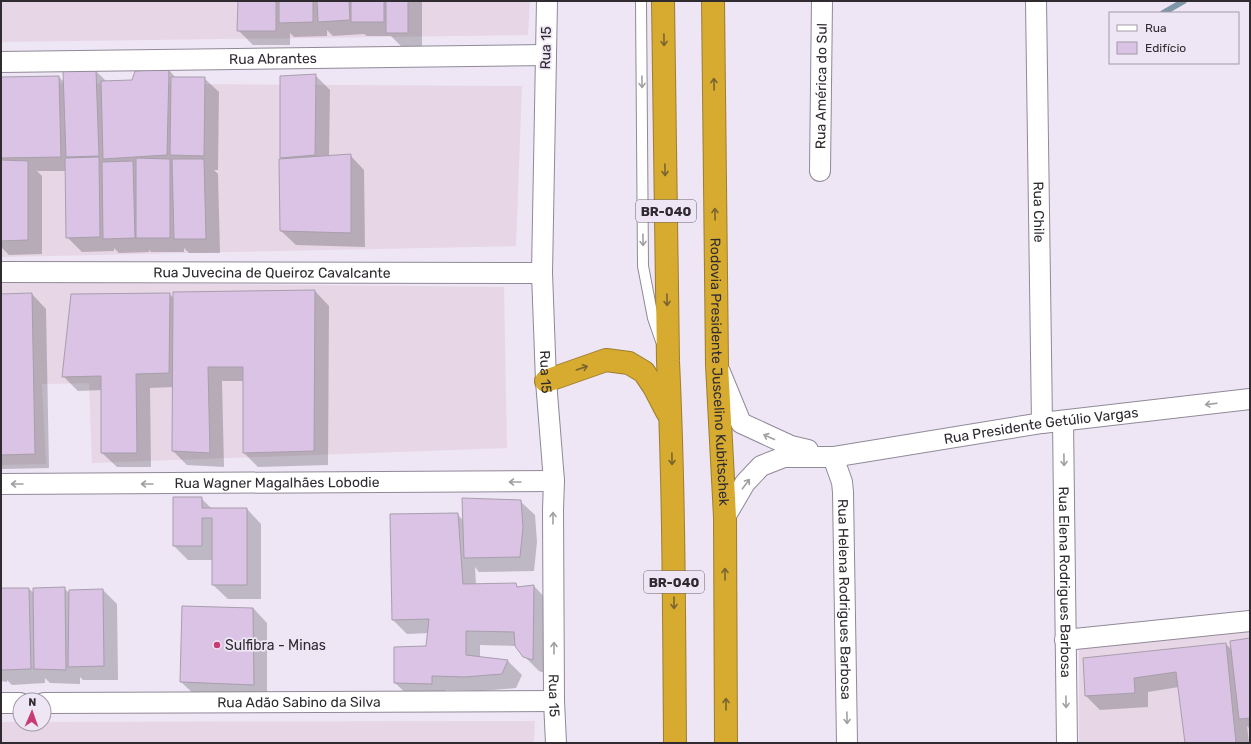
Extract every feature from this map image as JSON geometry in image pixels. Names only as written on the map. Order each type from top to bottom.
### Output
[{"type":"highway","name":"BR-040","points":[[663,1],[668,361],[674,550],[675,743]]},
{"type":"highway","name":"Rodovia Presidente Juscelino Kubitschek","points":[[713,1],[717,365],[725,517],[726,743]]},
{"type":"highway","points":[[546,381],[606,360],[629,363],[644,372],[654,386],[671,420]]},
{"type":"street","name":"Rua 15","points":[[547,1],[542,273],[546,381],[554,481],[554,701],[556,743]]},
{"type":"street","name":"Rua América do Sul","points":[[820,172],[822,1]]},
{"type":"street","name":"Rua Chile","points":[[1036,1],[1042,423]]},
{"type":"street","name":"Rua Abrantes","points":[[1,62],[546,55]]},
{"type":"street","name":"Rua Juvecina de Queiroz Cavalcante","points":[[1,272],[542,273]]},
{"type":"street","name":"Rua Presidente Getúlio Vargas","points":[[717,365],[741,423],[790,446],[833,457]]},
{"type":"street","name":"Rua Presidente Getúlio Vargas","points":[[725,517],[745,483],[761,466],[784,457],[833,457],[1042,423],[1250,399]]},
{"type":"street","name":"Rua Elena Rodrigues Barbosa","points":[[1063,421],[1067,743]]},
{"type":"street","name":"Rua Helena Rodrigues Barbosa","points":[[833,457],[842,482],[843,492],[847,743]]},
{"type":"street","name":"Rua Wagner Magalhães Lobodie","points":[[1,484],[554,481]]},
{"type":"street","points":[[1065,640],[1250,621]]},
{"type":"street","name":"Rua Adão Sabino da Silva","points":[[52,703],[554,701]]},
{"type":"street","points":[[1,703],[12,703]]},
{"type":"lane","points":[[641,1],[643,266],[653,318],[668,361]]},
{"type":"shaded area","points":[[1,1],[530,1],[528,35],[1,42]]},
{"type":"shaded area","points":[[1,83],[522,86],[516,246],[1,257]]},
{"type":"shaded area","points":[[1,282],[504,287],[507,448],[92,463],[89,383],[42,384],[46,464],[1,465]]},
{"type":"shaded area","points":[[1250,631],[1250,743],[1079,743],[1079,649]]},
{"type":"shaded area","points":[[535,721],[534,743],[1,743],[1,722],[12,722],[12,732],[52,732],[52,722]]},
{"type":"building","points":[[238,1],[276,1],[276,31],[237,31]]},
{"type":"building","points":[[279,1],[313,1],[313,22],[279,23]]},
{"type":"building","points":[[317,1],[349,1],[350,20],[318,22]]},
{"type":"building","points":[[351,1],[384,1],[384,22],[351,22]]},
{"type":"building","points":[[386,1],[408,1],[408,33],[386,33]]},
{"type":"building","points":[[169,69],[167,155],[103,159],[101,81],[132,80],[135,71]]},
{"type":"building","points":[[96,70],[99,156],[66,157],[63,71]]},
{"type":"building","points":[[316,74],[315,155],[280,158],[280,76]]},
{"type":"building","points":[[59,76],[61,157],[1,158],[1,77]]},
{"type":"building","points":[[171,77],[205,77],[204,156],[170,155]]},
{"type":"building","points":[[351,154],[351,233],[280,231],[279,159]]},
{"type":"building","points":[[99,157],[100,237],[66,238],[65,158]]},
{"type":"building","points":[[136,158],[170,159],[170,238],[136,238]]},
{"type":"building","points":[[172,159],[204,159],[206,239],[174,239]]},
{"type":"building","points":[[1,160],[28,161],[28,240],[1,241]]},
{"type":"building","points":[[133,161],[135,238],[103,239],[102,162]]},
{"type":"building","points":[[315,290],[314,451],[243,453],[243,367],[208,367],[210,453],[172,451],[173,292]]},
{"type":"building","points":[[32,293],[35,454],[1,455],[1,294]]},
{"type":"building","points":[[170,293],[169,373],[136,374],[137,453],[101,453],[101,376],[62,377],[71,294]]},
{"type":"building","points":[[173,497],[202,497],[202,508],[247,508],[247,585],[212,585],[212,518],[202,518],[202,546],[173,546]]},
{"type":"building","points":[[462,498],[521,500],[523,527],[520,557],[464,558]]},
{"type":"building","points":[[458,513],[463,584],[516,583],[517,587],[534,585],[533,660],[523,657],[515,646],[514,632],[466,631],[466,655],[508,660],[502,674],[465,677],[432,676],[432,684],[394,683],[394,647],[426,646],[429,619],[392,620],[390,514]]},
{"type":"building","points":[[65,587],[66,670],[34,669],[33,588]]},
{"type":"building","points":[[1,588],[29,588],[31,669],[1,670]]},
{"type":"building","points":[[103,589],[104,666],[68,667],[69,590]]},
{"type":"building","name":"Sulfibra - Minas","points":[[182,606],[253,608],[254,685],[180,682]]},
{"type":"building","points":[[1250,638],[1250,718],[1239,719],[1230,641]]},
{"type":"building","points":[[1226,643],[1236,743],[1185,743],[1176,672],[1134,678],[1135,693],[1085,696],[1083,658]]},
{"type":"waterway","points":[[1165,12],[1184,1]]},
{"type":"place","name":"Sulfibra - Minas","points":[[217,645]]}]
